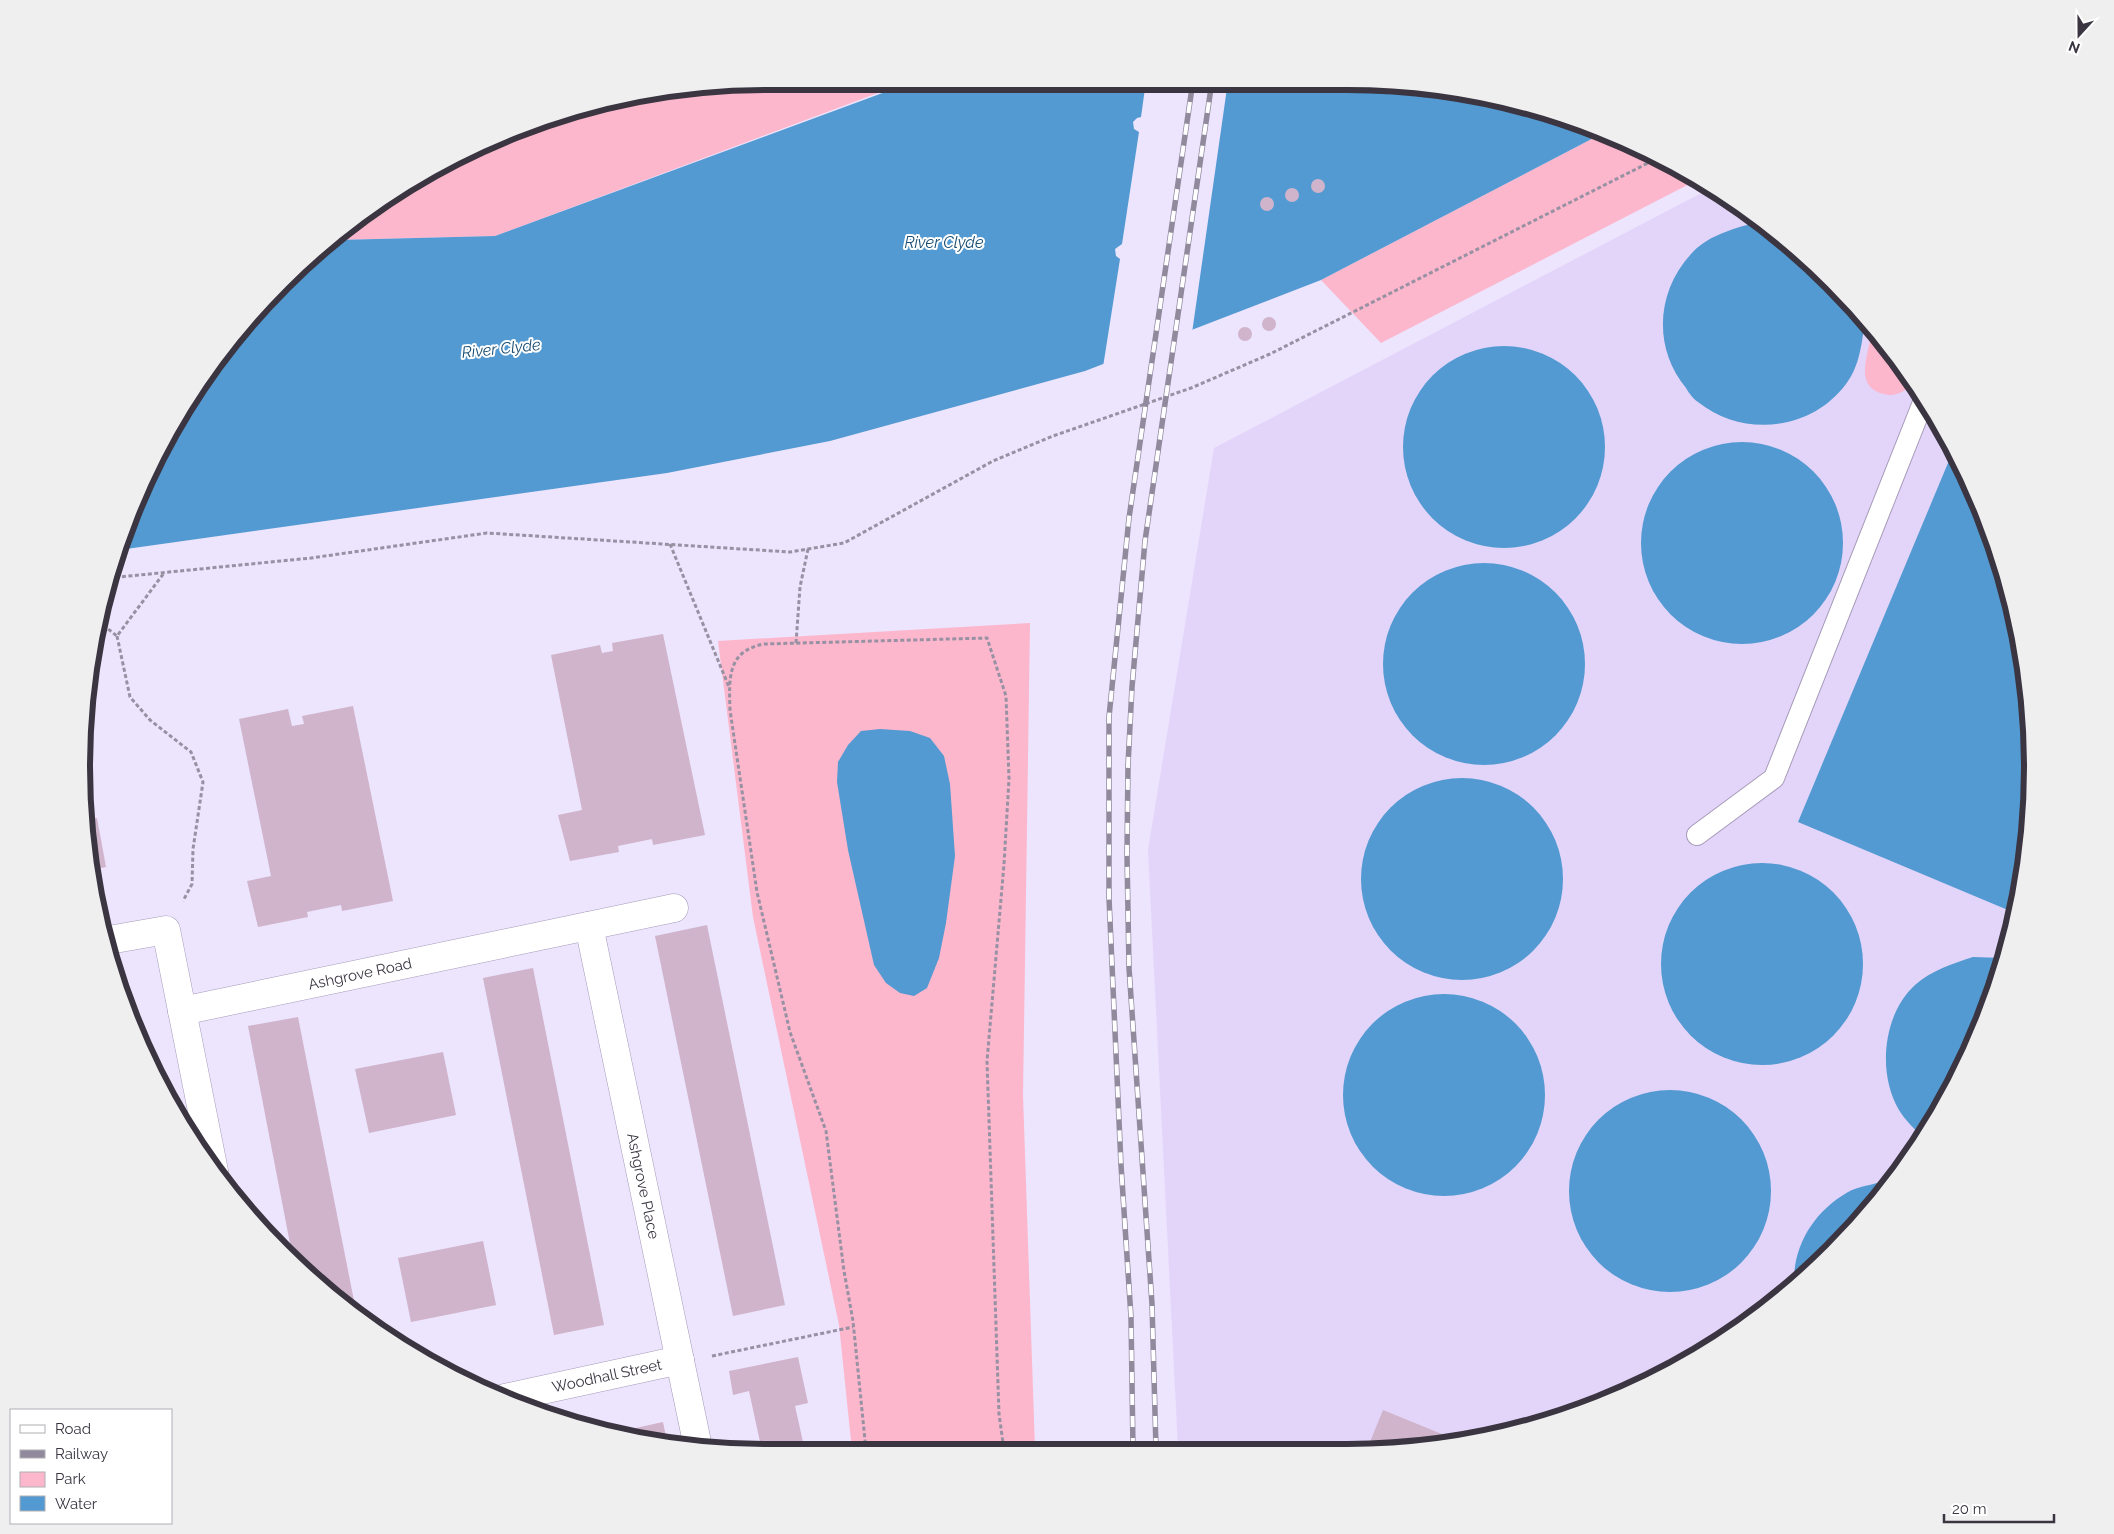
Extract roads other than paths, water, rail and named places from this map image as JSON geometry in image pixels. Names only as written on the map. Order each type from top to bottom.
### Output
[{"type":"street","name":"Ashgrove Road","points":[[182,1011],[674,908]]},
{"type":"street","name":"Ashgrove Place","points":[[589,926],[697,1440]]},
{"type":"street","points":[[112,939],[166,930],[210,1151]]},
{"type":"street","name":"Woodhall Street","points":[[517,1395],[680,1360]]},
{"type":"lane","points":[[1697,835],[1774,778],[1921,409]]},
{"type":"water","name":"River Clyde","points":[[891,90],[1391,91],[1479,103],[1522,113],[1594,137],[1321,280],[1085,371],[830,441],[667,473],[126,549],[160,468],[181,428],[204,391],[258,321],[288,288],[321,258],[343,240],[495,236]]},
{"type":"water","points":[[1751,224],[1826,288],[1863,330],[1857,362],[1846,384],[1831,400],[1814,412],[1796,420],[1776,424],[1755,425],[1735,421],[1716,413],[1696,401],[1690,394],[1675,372],[1668,356],[1663,320],[1665,303],[1671,285],[1679,269],[1697,248],[1726,232]]},
{"type":"water","points":[[1504,346],[1524,348],[1543,354],[1560,363],[1582,383],[1597,408],[1603,427],[1605,447],[1603,467],[1597,486],[1588,503],[1568,525],[1543,540],[1524,546],[1504,548],[1484,546],[1465,540],[1448,531],[1426,511],[1411,486],[1405,467],[1403,447],[1405,427],[1411,408],[1420,391],[1440,369],[1465,354],[1484,348]]},
{"type":"water","points":[[1742,442],[1762,444],[1781,450],[1798,459],[1820,479],[1835,504],[1841,523],[1843,543],[1841,563],[1835,582],[1826,599],[1806,621],[1781,636],[1762,642],[1742,644],[1722,642],[1703,636],[1686,627],[1664,607],[1649,582],[1643,563],[1641,543],[1643,523],[1649,504],[1658,487],[1678,465],[1703,450],[1722,444]]},
{"type":"water","points":[[1949,460],[1972,508],[1988,549],[2011,635],[2018,679],[2023,723],[2023,811],[2008,910],[1798,822]]},
{"type":"water","points":[[1484,563],[1504,565],[1523,571],[1540,580],[1562,600],[1577,625],[1583,644],[1585,664],[1583,684],[1577,703],[1568,720],[1548,742],[1523,757],[1504,763],[1484,765],[1464,763],[1445,757],[1428,748],[1406,728],[1391,703],[1385,684],[1383,664],[1385,644],[1391,625],[1400,608],[1420,586],[1445,571],[1464,565]]},
{"type":"water","points":[[880,729],[910,731],[930,738],[944,756],[950,784],[955,856],[946,923],[939,958],[927,988],[914,996],[900,993],[886,983],[874,965],[848,850],[837,782],[838,762],[848,745],[861,731]]},
{"type":"water","points":[[1462,778],[1482,780],[1501,786],[1518,795],[1540,815],[1555,840],[1561,859],[1563,879],[1561,899],[1555,918],[1546,935],[1526,957],[1501,972],[1482,978],[1462,980],[1442,978],[1423,972],[1406,963],[1384,943],[1369,918],[1363,899],[1361,879],[1363,859],[1369,840],[1378,823],[1398,801],[1423,786],[1442,780]]},
{"type":"water","points":[[1762,863],[1782,865],[1801,871],[1818,880],[1840,900],[1855,925],[1861,944],[1863,964],[1861,984],[1855,1003],[1846,1020],[1826,1042],[1801,1057],[1782,1063],[1762,1065],[1742,1063],[1723,1057],[1706,1048],[1684,1028],[1669,1003],[1663,984],[1661,964],[1663,944],[1669,925],[1678,908],[1698,886],[1723,871],[1742,865]]},
{"type":"water","points":[[1973,957],[1996,958],[1988,985],[1954,1066],[1917,1132],[1901,1113],[1892,1095],[1886,1062],[1890,1028],[1904,997],[1915,985],[1935,971]]},
{"type":"water","points":[[1444,994],[1464,996],[1483,1002],[1500,1011],[1522,1031],[1537,1056],[1543,1075],[1545,1095],[1543,1115],[1537,1134],[1528,1151],[1508,1173],[1483,1188],[1464,1194],[1444,1196],[1424,1194],[1405,1188],[1388,1179],[1366,1159],[1351,1134],[1345,1115],[1343,1095],[1345,1075],[1351,1056],[1360,1039],[1380,1017],[1405,1002],[1424,996]]},
{"type":"water","points":[[1670,1090],[1690,1092],[1709,1098],[1726,1107],[1748,1127],[1763,1152],[1769,1171],[1771,1191],[1769,1211],[1763,1230],[1754,1247],[1734,1269],[1709,1284],[1690,1290],[1670,1292],[1650,1290],[1631,1284],[1614,1275],[1592,1255],[1577,1230],[1571,1211],[1569,1191],[1571,1171],[1577,1152],[1586,1135],[1606,1113],[1631,1098],[1650,1092]]},
{"type":"water","points":[[1881,1182],[1826,1246],[1794,1275],[1801,1245],[1815,1220],[1836,1200],[1859,1187]]},
{"type":"railway","points":[[1133,1444],[1131,1317],[1121,1165],[1109,898],[1109,717],[1129,518],[1192,90]]},
{"type":"railway","points":[[1156,1444],[1152,1304],[1129,968],[1128,765],[1132,687],[1145,541],[1211,90]]}]
